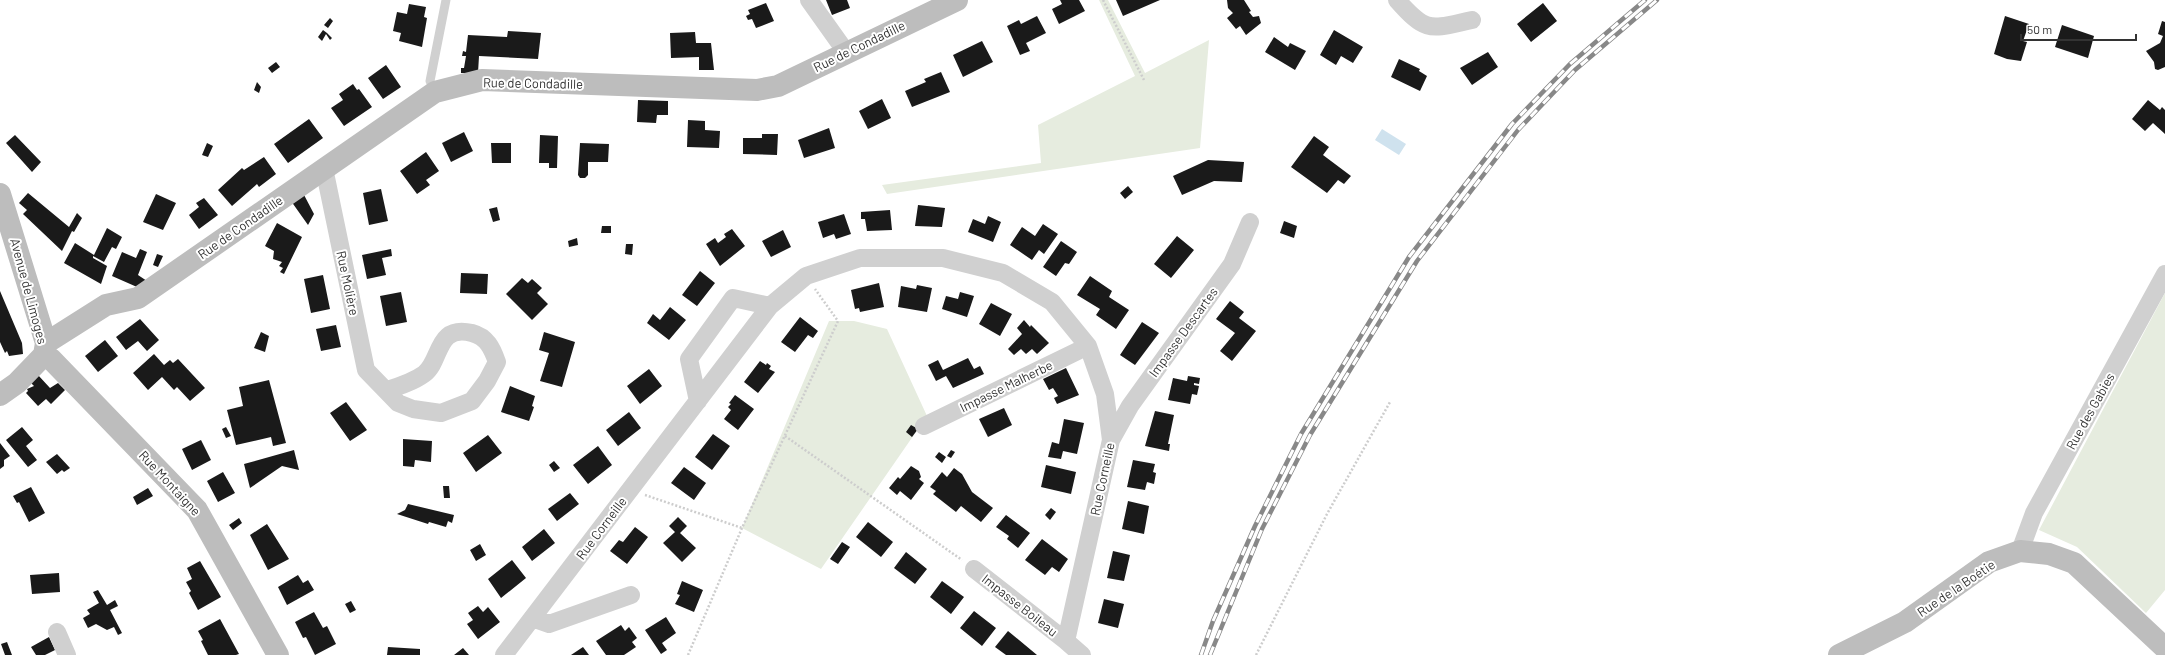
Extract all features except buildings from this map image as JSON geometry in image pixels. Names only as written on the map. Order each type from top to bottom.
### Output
[{"type":"street","points":[[810,0],[846,52]]},
{"type":"street","name":"Rue de Condadille","points":[[45,349],[106,305],[138,298],[435,92],[482,80],[757,90],[778,86],[957,0]]},
{"type":"street","points":[[1397,0],[1415,20],[1427,26],[1439,27],[1472,20]]},
{"type":"street","name":"Rue Molière","points":[[324,168],[366,370],[398,403],[412,409],[441,413],[472,401],[487,381],[497,362],[492,347],[482,335],[461,330],[445,338],[425,373],[409,383],[387,390]]},
{"type":"street","name":"Avenue de Limoges","points":[[0,194],[45,349],[17,383],[0,395]]},
{"type":"street","name":"Impasse Descartes","points":[[1111,440],[1130,406],[1232,264],[1250,222]]},
{"type":"street","name":"Rue Corneille","points":[[504,655],[770,306],[806,276],[860,258],[942,258],[1002,273],[1052,302],[1088,346],[1105,394],[1111,440],[1066,641]]},
{"type":"street","name":"Rue des Gabies","points":[[2020,551],[2034,513],[2165,274]]},
{"type":"street","points":[[698,401],[690,359],[734,298],[770,306]]},
{"type":"street","name":"Impasse Malherbe","points":[[924,426],[1088,346]]},
{"type":"street","name":"Rue Montaigne","points":[[45,349],[59,368],[197,510],[278,655]]},
{"type":"street","name":"Rue de la Boétie","points":[[1839,655],[1905,622],[1989,562],[2020,551],[2050,554],[2074,563],[2165,648]]},
{"type":"street","name":"Impasse Boileau","points":[[974,568],[1066,641]]},
{"type":"street","points":[[532,618],[549,624],[631,595]]},
{"type":"street","points":[[57,632],[67,655]]},
{"type":"street","points":[[1066,641],[1082,655]]},
{"type":"lane","points":[[435,92],[430,81],[446,0]]},
{"type":"path","points":[[1103,0],[1144,80]]},
{"type":"path","points":[[688,655],[742,528],[838,321],[806,276]]},
{"type":"path","points":[[1256,655],[1327,514],[1390,402]]},
{"type":"path","points":[[785,436],[974,568]]},
{"type":"path","points":[[630,490],[742,528]]},
{"type":"shaded area","points":[[1099,0],[1108,0],[1145,73],[1209,40],[1200,148],[887,194],[882,185],[1041,163],[1038,125],[1135,76]]},
{"type":"shaded area","points":[[2165,293],[2165,590],[2146,613],[2077,547],[2039,530]]},
{"type":"shaded area","points":[[829,321],[854,321],[887,329],[927,416],[821,569],[742,528]]},
{"type":"water","points":[[1382,129],[1406,144],[1399,155],[1375,140]]},
{"type":"railway","points":[[1201,655],[1213,621],[1255,526],[1301,434],[1409,257],[1512,124],[1570,64],[1645,0]]},
{"type":"railway","points":[[1210,655],[1262,529],[1310,435],[1417,261],[1518,130],[1575,70],[1657,0]]}]
